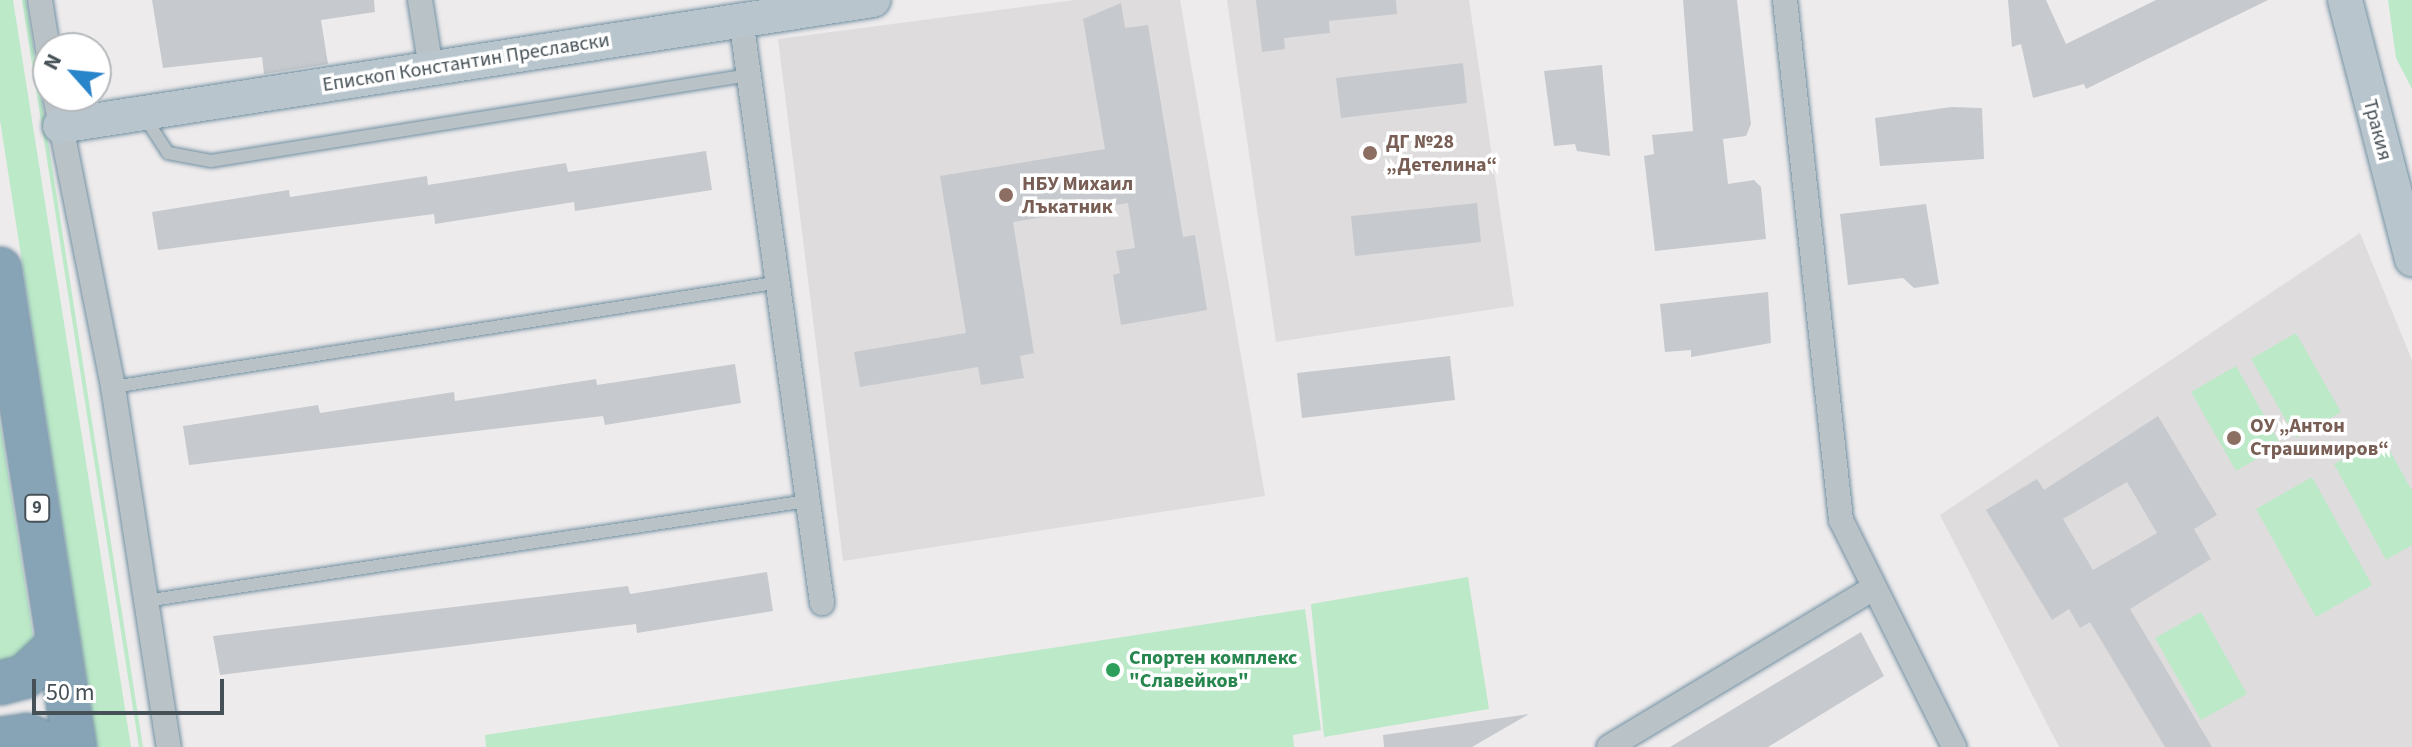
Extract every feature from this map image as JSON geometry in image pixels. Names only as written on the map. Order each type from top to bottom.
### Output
[{"type":"highway","name":"9","points":[[0,269],[75,747]]},
{"type":"highway","points":[[0,683],[24,677],[59,644]]},
{"type":"highway","points":[[0,739],[27,735],[54,747]]},
{"type":"street","points":[[40,0],[45,32]]},
{"type":"street","points":[[420,0],[431,69]]},
{"type":"street","name":"Епископ Константин Преславски","points":[[100,112],[143,113],[873,0]]},
{"type":"street","points":[[1785,0],[1841,520],[1954,747]]},
{"type":"street","name":"Тракия","points":[[2345,0],[2412,260]]},
{"type":"street","points":[[741,19],[774,283],[822,603]]},
{"type":"street","points":[[57,112],[113,387],[143,601],[169,747]]},
{"type":"street","points":[[1609,747],[1874,588]]},
{"type":"lane","points":[[143,113],[168,153],[211,161],[749,75]]},
{"type":"lane","points":[[113,387],[774,283]]},
{"type":"lane","points":[[143,601],[807,501]]},
{"type":"shaded area","name":"НБУ Михаил Лъкатник","points":[[1075,0],[1180,0],[1265,496],[843,561],[778,39]]},
{"type":"shaded area","name":"ДГ №28 „Детелина“","points":[[1227,0],[1469,0],[1514,306],[1276,342]]},
{"type":"shaded area","name":"ОУ „Антон Страшимиров“","points":[[2360,233],[2412,360],[2412,747],[2059,747],[1940,515]]},
{"type":"green space","points":[[0,0],[13,0],[131,747],[97,747],[0,120]]},
{"type":"green space","points":[[22,0],[26,0],[32,38],[32,64]]},
{"type":"green space","points":[[2388,0],[2412,0],[2412,89],[2396,58]]},
{"type":"green space","points":[[40,112],[44,112],[143,747],[139,747]]},
{"type":"green space","points":[[2296,333],[2341,412],[2296,438],[2251,359]]},
{"type":"green space","points":[[2236,366],[2281,445],[2236,471],[2191,392]]},
{"type":"green space","points":[[0,422],[34,642],[0,677]]},
{"type":"green space","points":[[2383,438],[2412,491],[2412,545],[2386,560],[2334,464]]},
{"type":"green space","points":[[2312,477],[2372,585],[2316,617],[2256,509]]},
{"type":"green space","points":[[1468,577],[1489,709],[1324,737],[1311,604]]},
{"type":"green space","name":"Спортен комплекс \"Славейков\"","points":[[1305,609],[1321,730],[1293,735],[1294,747],[486,747],[485,735]]},
{"type":"green space","points":[[2201,612],[2247,694],[2201,720],[2155,638]]},
{"type":"building","points":[[152,0],[374,0],[375,12],[321,20],[328,64],[264,74],[262,57],[163,68]]},
{"type":"building","points":[[1256,0],[1396,0],[1397,14],[1329,21],[1330,33],[1284,38],[1285,49],[1262,52]]},
{"type":"building","points":[[1683,0],[1737,0],[1751,124],[1746,136],[1723,139],[1728,184],[1754,180],[1761,187],[1766,239],[1655,251],[1644,156],[1654,154],[1652,135],[1693,131]]},
{"type":"building","points":[[2008,0],[2046,0],[2066,44],[2156,0],[2268,0],[2086,89],[2084,84],[2033,98],[2021,44],[2012,47]]},
{"type":"building","points":[[1121,3],[1125,28],[1148,25],[1183,237],[1195,235],[1207,310],[1121,325],[1113,275],[1120,273],[1116,251],[1135,248],[1128,203],[1013,222],[1034,353],[1020,356],[1024,378],[981,385],[978,367],[860,387],[854,352],[966,333],[940,176],[1105,149],[1083,19]]},
{"type":"building","points":[[1463,63],[1467,103],[1341,118],[1336,78]]},
{"type":"building","points":[[1602,65],[1610,156],[1577,151],[1575,144],[1554,146],[1544,71]]},
{"type":"building","points":[[1951,107],[1982,108],[1984,159],[1880,166],[1875,118]]},
{"type":"building","points":[[706,151],[712,190],[575,211],[574,202],[435,224],[434,214],[158,250],[152,212],[289,190],[290,197],[427,176],[428,185],[566,163],[568,172]]},
{"type":"building","points":[[1477,203],[1481,242],[1355,256],[1351,216]]},
{"type":"building","points":[[1926,204],[1939,284],[1914,288],[1903,278],[1848,285],[1840,214]]},
{"type":"building","points":[[1768,292],[1771,343],[1691,357],[1691,350],[1665,352],[1660,304]]},
{"type":"building","points":[[1450,356],[1455,400],[1302,418],[1297,373]]},
{"type":"building","points":[[735,364],[741,403],[605,425],[603,416],[189,465],[183,426],[318,405],[320,413],[454,392],[455,401],[596,379],[597,385]]},
{"type":"building","points":[[2158,416],[2217,515],[2194,529],[2211,559],[2130,609],[2212,747],[2165,747],[2090,622],[2080,628],[2069,609],[2052,620],[1986,510],[2037,479],[2044,490]],"holes":[[[2127,482],[2157,533],[2093,570],[2063,519]]]},
{"type":"building","points":[[767,572],[773,611],[637,633],[636,624],[220,675],[213,636],[628,586],[630,594]]},
{"type":"building","points":[[1861,632],[1884,676],[1768,747],[1670,747]]},
{"type":"building","points":[[1529,714],[1472,747],[1384,747],[1383,735]]},
{"type":"place","name":"ДГ №28 „Детелина“","points":[[1370,153]]},
{"type":"place","name":"НБУ Михаил Лъкатник","points":[[1006,195]]},
{"type":"place","name":"ОУ „Антон Страшимиров“","points":[[2234,438]]},
{"type":"place","name":"Спортен комплекс \"Славейков\"","points":[[1113,670]]}]
